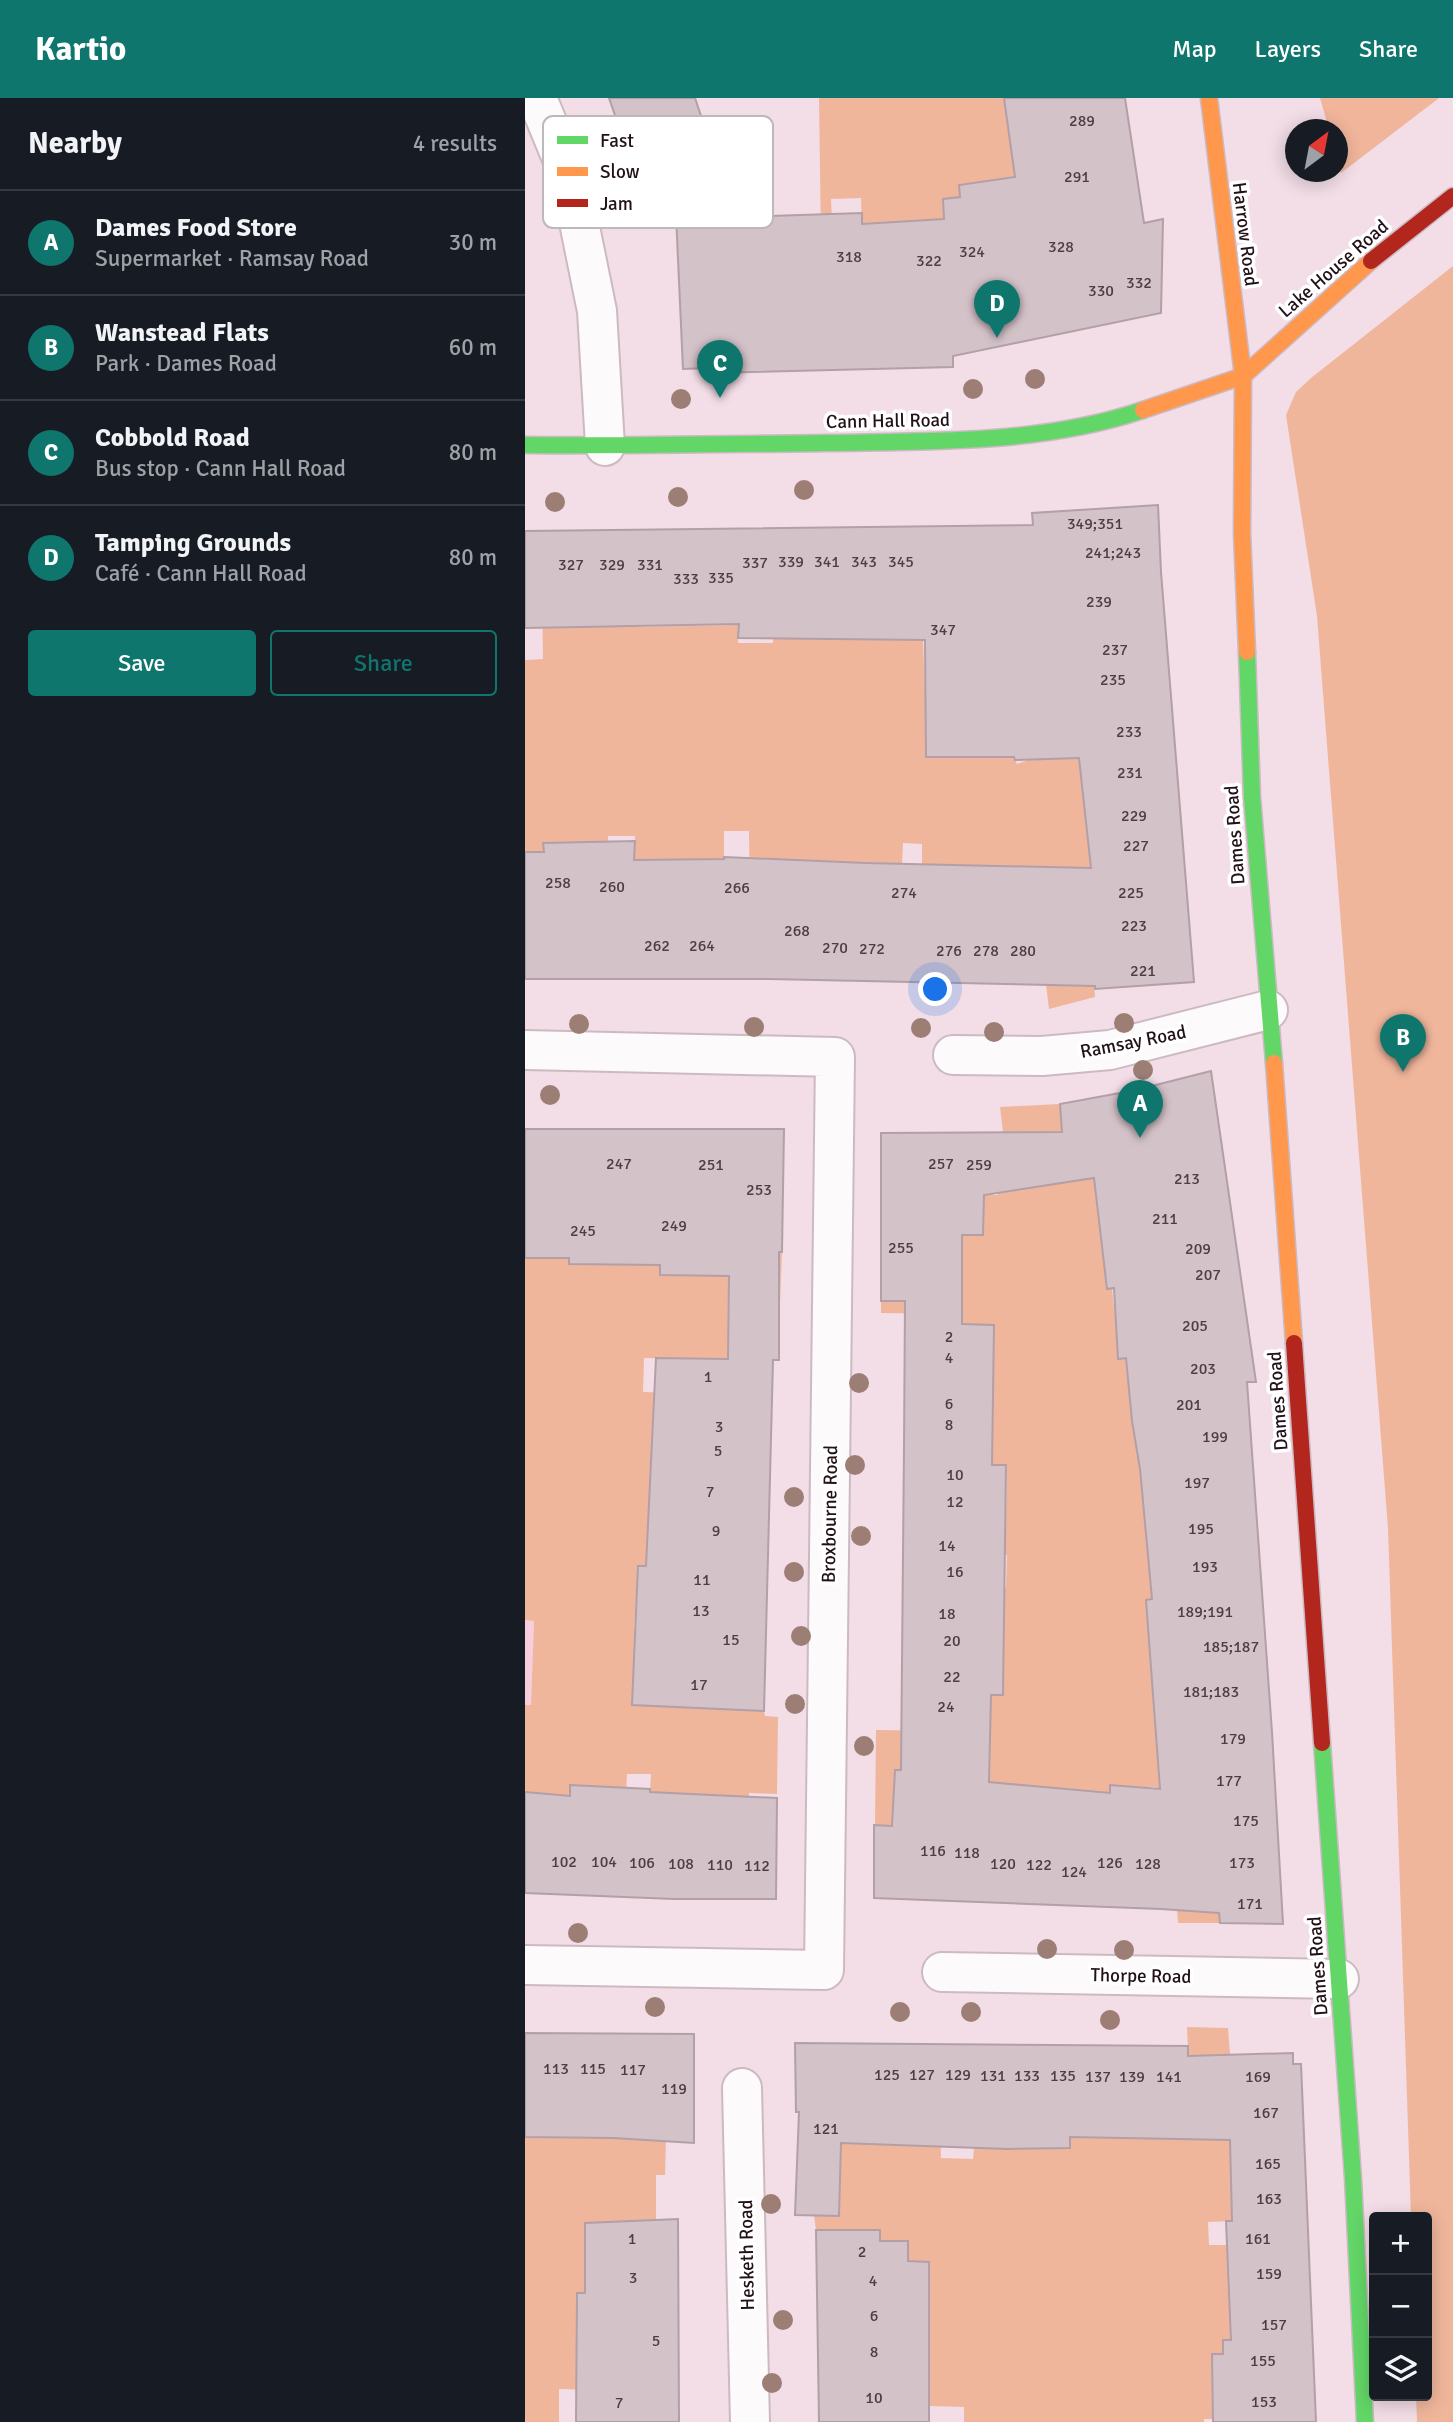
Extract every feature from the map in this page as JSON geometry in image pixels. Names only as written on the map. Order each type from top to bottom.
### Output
[{"type":"main road","name":"Harrow Road","points":[[1209,98],[1243,376]]},
{"type":"main road","name":"Lake House Road","points":[[1243,376],[1350,278],[1453,196]]},
{"type":"main road","name":"Cann Hall Road","points":[[525,445],[940,441],[1049,433],[1114,420],[1243,376]]},
{"type":"main road","name":"Dames Road","points":[[1243,376],[1242,533],[1252,797],[1281,1153],[1353,2178],[1365,2422]]},
{"type":"street","points":[[537,98],[544,116]]},
{"type":"street","points":[[580,228],[597,310],[605,446]]},
{"type":"street","name":"Ramsay Road","points":[[953,1055],[1042,1056],[1110,1050],[1268,1010]]},
{"type":"street","name":"Broxbourne Road","points":[[525,1050],[835,1058],[824,1970],[525,1965]]},
{"type":"street","name":"Thorpe Road","points":[[942,1972],[1339,1979]]},
{"type":"street","name":"Hesketh Road","points":[[742,2088],[750,2422]]},
{"type":"shaded area","points":[[819,98],[1004,98],[1025,205],[998,211],[994,180],[960,184],[960,197],[943,199],[944,219],[862,227],[861,198],[831,199],[835,286],[822,308]]},
{"type":"shaded area","points":[[1320,98],[1439,98],[1348,168],[1348,119],[1326,119]]},
{"type":"shaded area","points":[[1453,266],[1453,2422],[1417,2422],[1416,2401],[1432,2401],[1432,2212],[1411,2212],[1388,1528],[1317,616],[1286,415],[1296,392]]},
{"type":"shaded area","points":[[921,593],[926,713],[1014,757],[1017,764],[1042,755],[1107,704],[1172,699],[1172,708],[1108,713],[1082,757],[1090,859],[1118,857],[1092,958],[1095,997],[1049,1009],[1032,867],[1007,866],[990,915],[990,865],[922,867],[922,844],[903,843],[902,864],[866,862],[865,915],[750,912],[749,831],[724,831],[724,861],[634,860],[635,836],[608,836],[608,859],[573,842],[544,843],[544,852],[525,852],[525,660],[543,659],[542,597],[564,627],[618,626],[633,598],[633,627],[739,625],[738,643],[773,643],[773,594]]},
{"type":"shaded area","points":[[1060,1104],[1061,1122],[1146,1169],[1096,1197],[1102,1251],[1159,1238],[1107,1271],[1106,1289],[1112,1288],[1115,1317],[1168,1304],[1148,1355],[1157,1391],[1129,1391],[1132,1420],[1177,1416],[1261,1591],[1146,1600],[1148,1627],[1195,1623],[1220,1923],[1178,1923],[1177,1910],[1164,1909],[1167,1841],[1154,1840],[1156,1787],[1129,1787],[1109,1826],[1037,1824],[918,1770],[895,1770],[892,1826],[875,1825],[876,1730],[962,1731],[960,1588],[1006,1588],[1007,1555],[992,1555],[1006,1519],[1007,1465],[962,1464],[992,1434],[993,1392],[964,1392],[962,1314],[881,1313],[881,1301],[922,1301],[960,1235],[983,1235],[984,1195],[998,1195],[998,1133],[1003,1132],[1000,1107]]},
{"type":"shaded area","points":[[569,1195],[570,1264],[626,1264],[660,1198],[661,1275],[688,1275],[751,1252],[782,1252],[779,1329],[728,1328],[728,1359],[644,1358],[643,1392],[705,1394],[696,1568],[638,1566],[634,1629],[696,1629],[668,1667],[633,1666],[633,1700],[695,1708],[764,1711],[765,1716],[778,1717],[777,1794],[749,1793],[748,1830],[723,1795],[675,1793],[648,1828],[651,1774],[627,1774],[626,1796],[587,1827],[589,1786],[571,1785],[570,1796],[525,1793],[525,1705],[531,1705],[534,1621],[525,1620],[525,1258]]},
{"type":"shaded area","points":[[525,1620],[534,1620],[531,1705],[525,1705]]},
{"type":"shaded area","points":[[1187,2027],[1228,2028],[1230,2054],[1214,2055],[1228,2087],[1232,2221],[1208,2222],[1209,2245],[1232,2245],[1228,2281],[1237,2340],[1223,2340],[1223,2354],[1212,2354],[1214,2419],[1204,2419],[1204,2422],[964,2422],[964,2407],[929,2406],[929,2387],[881,2387],[881,2370],[929,2370],[929,2262],[908,2261],[908,2241],[880,2241],[880,2230],[816,2230],[814,2215],[839,2215],[841,2143],[865,2144],[865,2104],[940,2105],[941,2158],[973,2159],[974,2148],[1070,2148],[1070,2106],[1080,2137],[1192,2139]]},
{"type":"shaded area","points":[[561,2103],[573,2103],[573,2138],[613,2138],[667,2104],[665,2175],[656,2175],[656,2220],[585,2224],[585,2248],[614,2248],[587,2293],[577,2293],[577,2327],[615,2328],[609,2390],[559,2389],[559,2422],[525,2422],[525,2137],[561,2138]]},
{"type":"building","points":[[609,98],[695,98],[701,116],[615,116]]},
{"type":"building","points":[[1004,98],[1125,98],[1144,223],[1163,219],[1161,313],[953,356],[953,367],[708,373],[708,368],[683,369],[677,228],[773,228],[773,216],[862,213],[862,224],[944,219],[943,199],[960,197],[959,185],[1015,177]]},
{"type":"building","points":[[1158,505],[1194,982],[1095,989],[1095,986],[769,979],[525,979],[525,852],[544,852],[543,843],[635,841],[634,860],[724,857],[1091,868],[1079,758],[1015,760],[1014,757],[926,757],[925,640],[738,638],[739,624],[525,628],[525,531],[1033,525],[1032,513]]},
{"type":"building","points":[[1211,1071],[1256,1382],[1247,1382],[1283,1924],[1220,1923],[1219,1913],[1161,1909],[874,1898],[874,1825],[892,1826],[895,1770],[901,1770],[904,1448],[905,1301],[881,1301],[881,1133],[1062,1132],[1060,1104],[1136,1090]],"holes":[[[1094,1178],[1107,1289],[1114,1288],[1118,1359],[1126,1358],[1140,1469],[1152,1599],[1146,1600],[1160,1789],[1110,1785],[1110,1793],[989,1782],[991,1695],[1003,1695],[1006,1465],[992,1465],[994,1325],[962,1324],[962,1235],[983,1235],[984,1195]]]},
{"type":"building","points":[[525,1129],[784,1129],[782,1252],[779,1252],[779,1360],[773,1360],[764,1711],[632,1705],[638,1566],[646,1566],[656,1358],[728,1359],[729,1276],[660,1275],[660,1265],[569,1264],[569,1258],[525,1258]]},
{"type":"building","points":[[570,1785],[777,1798],[776,1899],[674,1899],[525,1893],[525,1792],[570,1796]]},
{"type":"building","points":[[525,2033],[694,2034],[694,2143],[613,2138],[525,2137]]},
{"type":"building","points":[[795,2043],[1188,2046],[1188,2056],[1293,2053],[1293,2064],[1301,2064],[1316,2422],[1213,2422],[1212,2354],[1223,2354],[1223,2340],[1231,2340],[1226,2221],[1232,2221],[1230,2140],[1070,2137],[1070,2148],[1008,2149],[841,2143],[839,2216],[795,2215],[799,2112],[796,2112]]},
{"type":"building","points":[[678,2219],[679,2422],[576,2422],[577,2293],[585,2293],[585,2223]]},
{"type":"building","points":[[816,2230],[880,2230],[880,2241],[908,2241],[908,2261],[929,2262],[929,2422],[819,2422]]},
{"type":"traffic: fast","points":[[525,445],[907,442],[987,438],[1066,429],[1143,410]]},
{"type":"traffic: fast","points":[[1247,652],[1252,797],[1274,1063]]},
{"type":"traffic: fast","points":[[1322,1743],[1353,2178],[1365,2422]]},
{"type":"traffic: slow","points":[[1209,98],[1243,376],[1242,533],[1247,652]]},
{"type":"traffic: slow","points":[[1143,410],[1243,376],[1371,261]]},
{"type":"traffic: slow","points":[[1274,1063],[1294,1343]]},
{"type":"traffic: jam","points":[[1371,261],[1453,196]]},
{"type":"traffic: jam","points":[[1294,1343],[1322,1743]]},
{"type":"place","name":"Tamping Grounds","points":[[997,338]]},
{"type":"place","name":"Cobbold Road","points":[[720,398]]},
{"type":"place","name":"Wanstead Flats","points":[[1403,1072]]},
{"type":"place","name":"Dames Food Store","points":[[1140,1138]]}]
